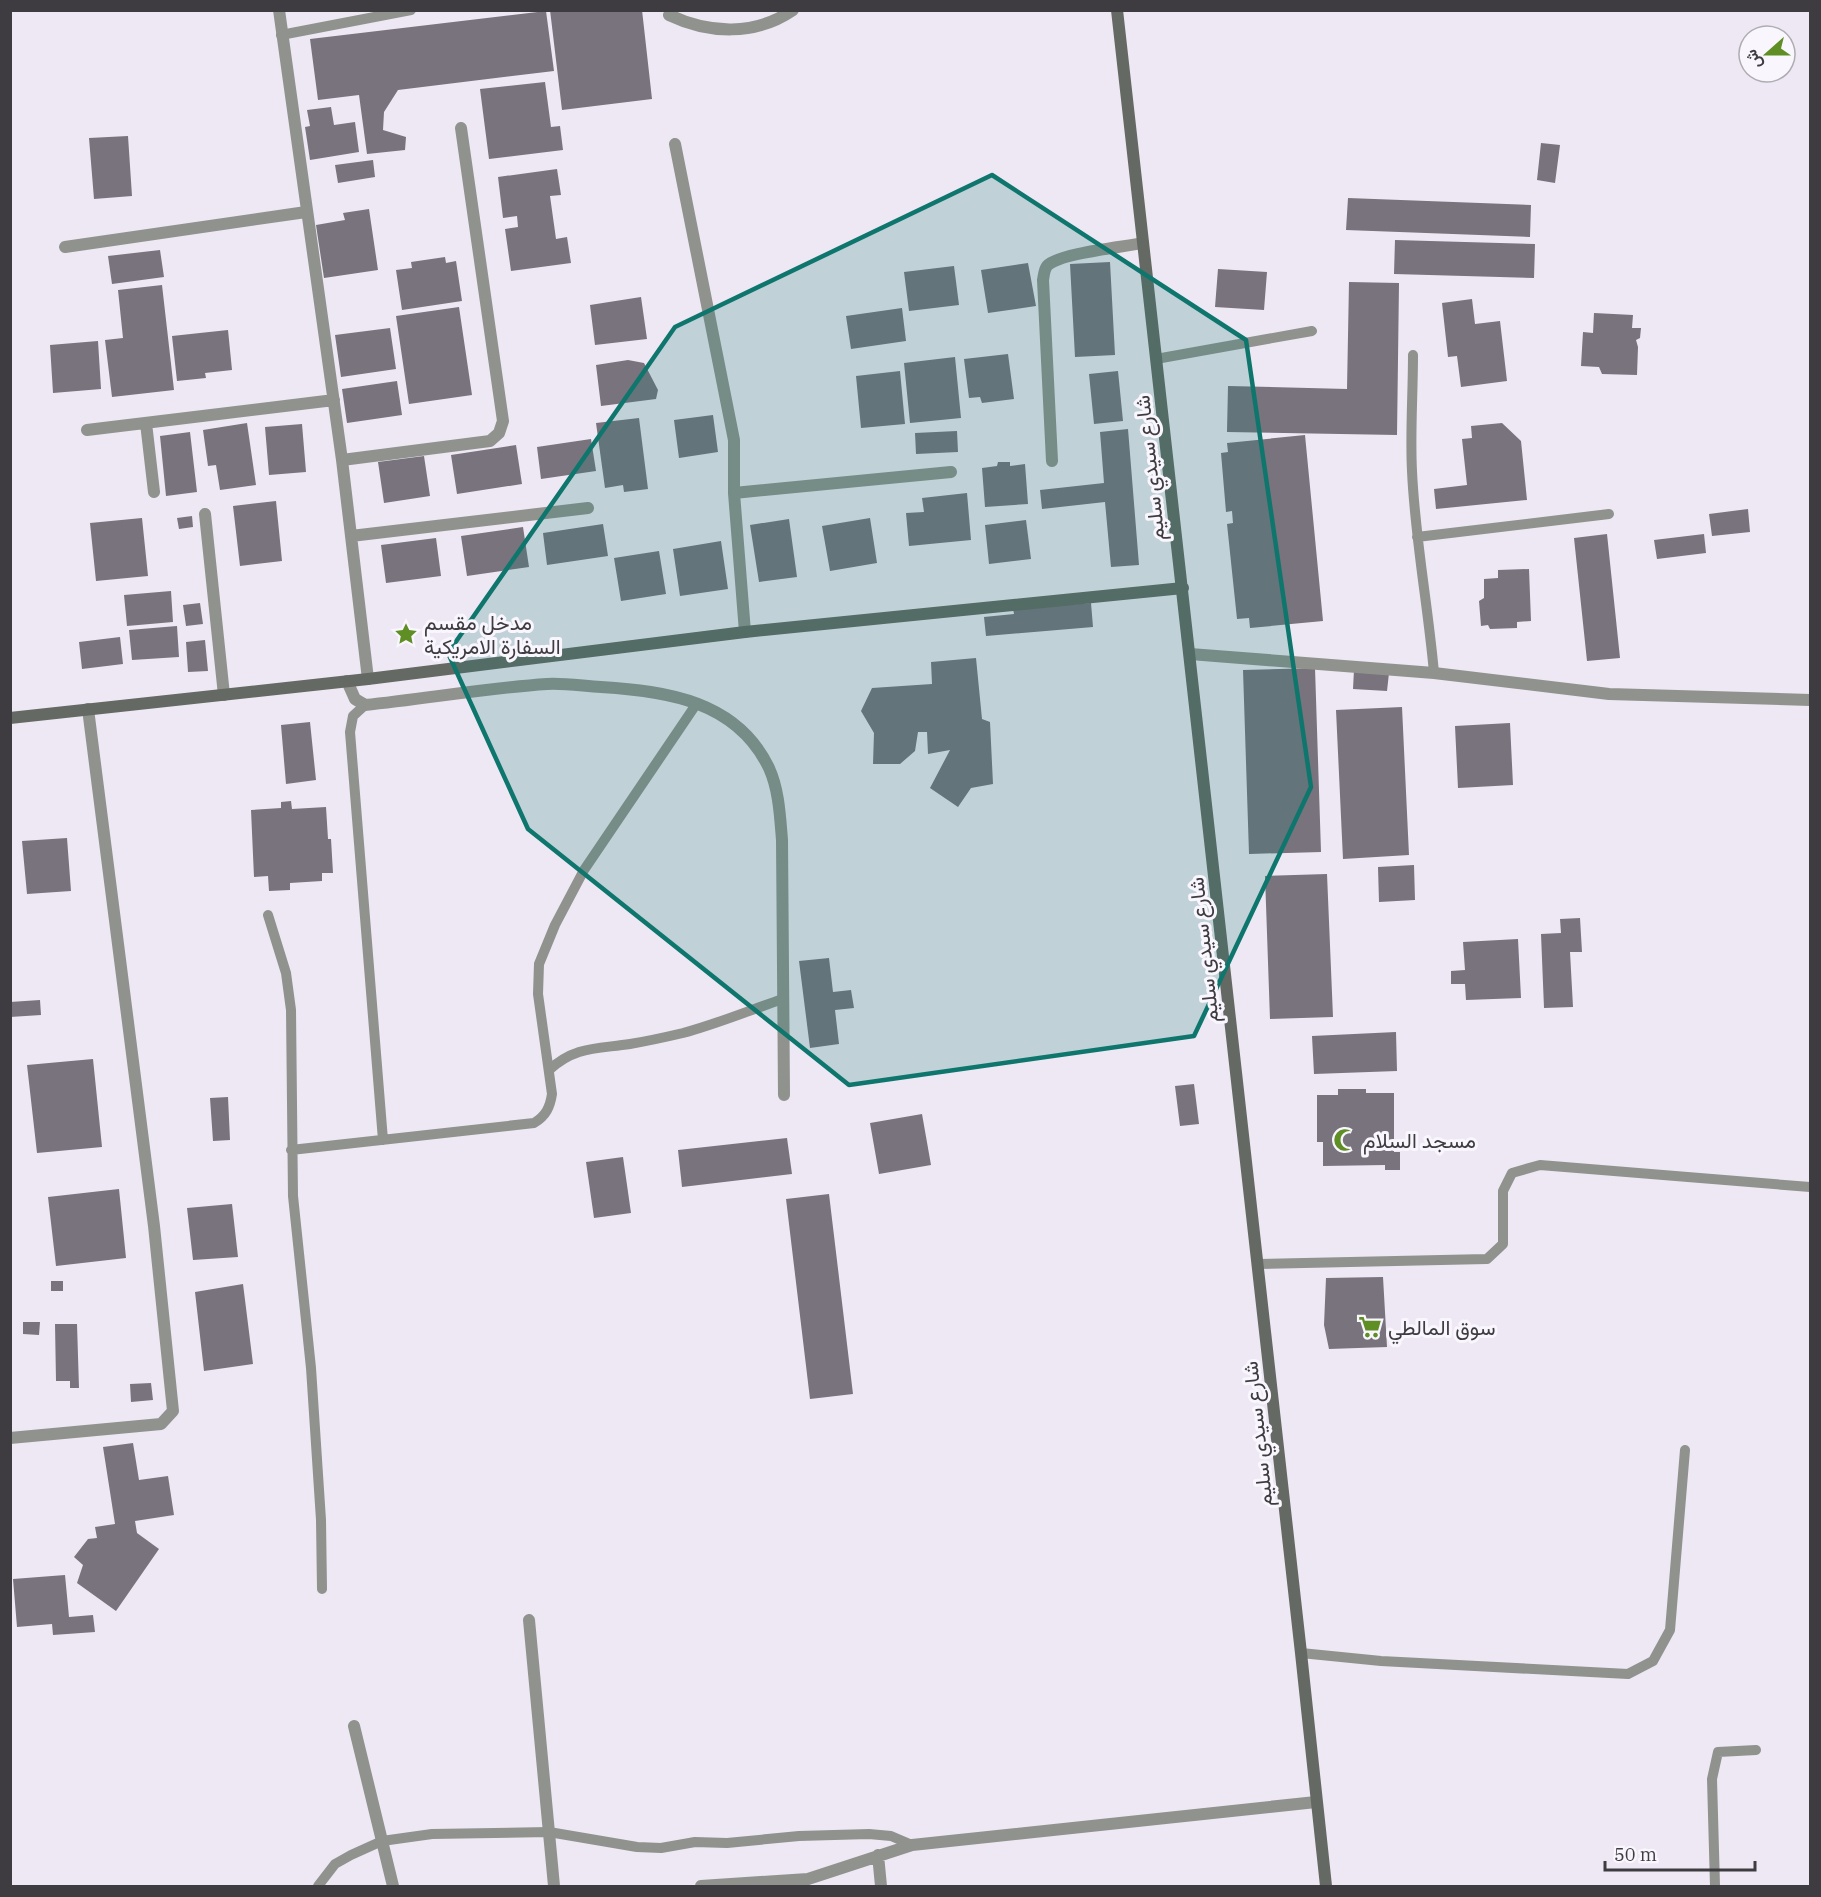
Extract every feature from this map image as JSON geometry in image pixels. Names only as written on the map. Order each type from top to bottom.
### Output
[{"type":"main road","name":"شارع سيدي سليم","points":[[1117,10],[1326,1887]]},
{"type":"main road","points":[[10,718],[369,679],[745,632],[1182,588]]},
{"type":"street","points":[[279,10],[334,400],[369,679]]},
{"type":"street","points":[[669,15],[685,23],[734,31],[753,28],[793,10]]},
{"type":"street","points":[[342,460],[490,441],[499,433],[503,421],[461,128]]},
{"type":"street","points":[[675,144],[734,440],[734,493],[745,632]]},
{"type":"street","points":[[65,247],[306,212]]},
{"type":"street","points":[[1052,461],[1043,280],[1045,270],[1048,265],[1073,255],[1143,243]]},
{"type":"street","points":[[87,430],[334,400]]},
{"type":"street","points":[[146,423],[154,492]]},
{"type":"street","points":[[734,493],[951,472]]},
{"type":"street","points":[[351,536],[588,508]]},
{"type":"street","points":[[205,514],[224,694]]},
{"type":"street","points":[[1190,654],[1434,673],[1609,694],[1810,700]]},
{"type":"street","points":[[347,681],[355,699],[365,705],[548,684],[667,694],[697,703],[722,715],[736,726],[751,741],[768,766],[778,802],[782,840],[784,1095]]},
{"type":"street","points":[[10,1438],[161,1424],[173,1411],[154,1226],[88,709]]},
{"type":"street","points":[[530,1620],[554,1887]]},
{"type":"street","points":[[354,1726],[393,1887]]},
{"type":"street","points":[[701,1887],[808,1879],[912,1845],[1316,1802]]},
{"type":"street","points":[[878,1855],[881,1887]]},
{"type":"lane","points":[[281,35],[411,10]]},
{"type":"lane","points":[[1156,359],[1312,331]]},
{"type":"lane","points":[[1413,355],[1412,470],[1417,537],[1430,622],[1434,673]]},
{"type":"lane","points":[[1417,537],[1609,514]]},
{"type":"lane","points":[[291,1150],[534,1123],[542,1119],[550,1107],[552,1094],[538,994],[539,964],[555,925],[584,870],[697,703]]},
{"type":"lane","points":[[365,705],[353,716],[350,732],[383,1140]]},
{"type":"lane","points":[[268,915],[286,973],[291,1010],[293,1196],[311,1368],[321,1520],[322,1589]]},
{"type":"lane","points":[[549,1071],[559,1061],[572,1054],[595,1047],[629,1044],[686,1032],[783,999]]},
{"type":"lane","points":[[1258,1264],[1487,1258],[1503,1244],[1503,1191],[1512,1173],[1540,1165],[1810,1187]]},
{"type":"lane","points":[[1301,1653],[1393,1662],[1628,1674],[1653,1661],[1670,1630],[1685,1450]]},
{"type":"lane","points":[[1715,1887],[1712,1779],[1718,1752],[1756,1750]]},
{"type":"lane","points":[[318,1887],[335,1864],[382,1841],[432,1834],[549,1832],[637,1847],[661,1848],[695,1842],[728,1843],[799,1836],[869,1834],[891,1836],[912,1845]]},
{"type":"highlighted area","points":[[992,175],[1246,340],[1311,787],[1194,1036],[849,1085],[528,829],[448,653],[675,327]]},
{"type":"building","points":[[550,10],[642,10],[652,99],[562,110]]},
{"type":"building","points":[[546,11],[554,71],[398,90],[384,112],[383,130],[406,137],[405,150],[367,154],[359,95],[318,100],[310,39]]},
{"type":"building","points":[[545,82],[551,127],[560,126],[563,150],[489,159],[480,89]]},
{"type":"building","points":[[331,107],[334,125],[355,122],[359,152],[310,160],[305,127],[310,126],[307,110]]},
{"type":"building","points":[[128,136],[132,196],[94,199],[89,138]]},
{"type":"building","points":[[1541,143],[1560,145],[1555,183],[1537,180]]},
{"type":"building","points":[[373,160],[375,177],[338,183],[335,165]]},
{"type":"building","points":[[557,169],[561,195],[550,196],[556,239],[567,237],[571,263],[511,271],[505,229],[518,227],[517,216],[503,218],[498,177]]},
{"type":"building","points":[[1348,198],[1531,205],[1530,237],[1346,230]]},
{"type":"building","points":[[369,209],[378,270],[324,278],[316,225],[345,220],[343,213]]},
{"type":"building","points":[[1395,240],[1535,244],[1534,278],[1394,274]]},
{"type":"building","points":[[160,250],[164,277],[112,284],[108,256]]},
{"type":"building","points":[[445,257],[446,263],[456,261],[462,301],[402,310],[396,270],[412,268],[411,262]]},
{"type":"building","points":[[1110,262],[1115,355],[1075,357],[1070,264]]},
{"type":"building","points":[[1028,263],[1036,306],[988,313],[981,270]]},
{"type":"building","points":[[954,266],[959,305],[909,311],[904,272]]},
{"type":"building","points":[[1218,269],[1267,272],[1264,310],[1215,307]]},
{"type":"building","points":[[1349,282],[1399,283],[1397,435],[1227,432],[1228,386],[1347,389]]},
{"type":"building","points":[[162,285],[174,390],[112,397],[105,340],[123,338],[118,290]]},
{"type":"building","points":[[641,297],[647,339],[595,345],[590,305]]},
{"type":"building","points":[[1472,299],[1475,324],[1500,321],[1507,381],[1461,387],[1457,356],[1448,357],[1442,303]]},
{"type":"building","points":[[459,307],[472,395],[409,404],[396,316]]},
{"type":"building","points":[[902,308],[906,341],[851,349],[846,316]]},
{"type":"building","points":[[1594,313],[1633,315],[1632,328],[1641,328],[1640,338],[1636,340],[1637,375],[1602,374],[1599,367],[1581,366],[1583,332],[1593,333]]},
{"type":"building","points":[[390,328],[396,369],[341,377],[335,335]]},
{"type":"building","points":[[228,330],[232,370],[205,373],[206,378],[177,381],[172,336]]},
{"type":"building","points":[[98,341],[101,389],[53,393],[50,345]]},
{"type":"building","points":[[1008,354],[1014,399],[982,403],[980,397],[969,398],[964,359]]},
{"type":"building","points":[[955,357],[961,418],[910,423],[904,363]]},
{"type":"building","points":[[628,360],[644,363],[658,390],[656,399],[601,406],[596,365]]},
{"type":"building","points":[[900,371],[905,424],[861,428],[856,376]]},
{"type":"building","points":[[1118,371],[1123,421],[1094,424],[1089,374]]},
{"type":"building","points":[[397,381],[402,415],[347,423],[342,389]]},
{"type":"building","points":[[713,415],[718,452],[679,458],[674,420]]},
{"type":"building","points":[[639,418],[648,489],[624,492],[623,485],[605,488],[596,423]]},
{"type":"building","points":[[247,423],[256,485],[220,490],[216,465],[208,466],[203,430]]},
{"type":"building","points":[[1502,423],[1521,441],[1527,500],[1436,509],[1434,489],[1467,485],[1462,439],[1472,438],[1471,426]]},
{"type":"building","points":[[302,424],[306,472],[269,475],[265,427]]},
{"type":"building","points":[[1128,429],[1139,565],[1111,567],[1105,502],[1042,509],[1040,490],[1104,483],[1100,432]]},
{"type":"building","points":[[957,431],[958,452],[916,454],[915,433]]},
{"type":"building","points":[[190,432],[197,492],[166,496],[160,436]]},
{"type":"building","points":[[1305,435],[1323,621],[1250,628],[1249,618],[1237,619],[1227,524],[1233,523],[1232,511],[1226,512],[1221,453],[1228,452],[1227,443]]},
{"type":"building","points":[[591,439],[596,471],[541,479],[537,447]]},
{"type":"building","points":[[516,445],[522,484],[457,494],[451,455]]},
{"type":"building","points":[[424,456],[430,496],[384,503],[378,462]]},
{"type":"building","points":[[998,462],[1010,462],[1010,466],[1025,464],[1028,504],[985,507],[982,468],[997,466]]},
{"type":"building","points":[[967,493],[971,540],[909,546],[906,513],[924,512],[922,498]]},
{"type":"building","points":[[276,501],[282,561],[240,566],[233,506]]},
{"type":"building","points":[[1748,509],[1750,532],[1712,536],[1709,514]]},
{"type":"building","points":[[192,516],[193,527],[179,529],[177,518]]},
{"type":"building","points":[[142,518],[148,576],[96,581],[90,523]]},
{"type":"building","points":[[870,518],[877,563],[830,571],[822,526]]},
{"type":"building","points":[[789,519],[797,577],[759,582],[750,525]]},
{"type":"building","points":[[1026,520],[1031,559],[989,564],[985,525]]},
{"type":"building","points":[[603,524],[608,556],[547,565],[543,533]]},
{"type":"building","points":[[523,527],[529,567],[467,576],[461,536]]},
{"type":"building","points":[[1607,534],[1620,658],[1587,661],[1574,538]]},
{"type":"building","points":[[1704,534],[1706,553],[1657,559],[1654,540]]},
{"type":"building","points":[[436,538],[441,576],[386,583],[381,545]]},
{"type":"building","points":[[721,541],[728,589],[680,596],[673,549]]},
{"type":"building","points":[[659,551],[666,594],[621,601],[614,558]]},
{"type":"building","points":[[1529,569],[1531,621],[1517,622],[1517,628],[1490,629],[1488,625],[1481,626],[1479,601],[1484,598],[1484,579],[1498,578],[1498,570]]},
{"type":"building","points":[[171,591],[173,622],[127,626],[124,595]]},
{"type":"building","points":[[200,603],[203,624],[186,626],[183,605]]},
{"type":"building","points":[[1091,603],[1093,627],[986,636],[984,617],[1014,614],[1013,609]]},
{"type":"building","points":[[177,626],[179,657],[132,660],[129,630]]},
{"type":"building","points":[[120,637],[123,664],[82,669],[79,642]]},
{"type":"building","points":[[205,640],[208,671],[188,672],[186,642]]},
{"type":"building","points":[[976,658],[982,719],[990,722],[993,784],[971,788],[958,807],[930,788],[950,750],[928,754],[927,732],[918,732],[915,751],[900,764],[873,764],[874,733],[861,711],[872,688],[932,684],[931,662]]},
{"type":"building","points":[[1315,668],[1321,852],[1249,854],[1243,670]]},
{"type":"building","points":[[1354,670],[1389,673],[1387,691],[1353,689]]},
{"type":"building","points":[[1402,707],[1409,855],[1343,859],[1336,710]]},
{"type":"building","points":[[310,722],[316,780],[286,784],[281,725]]},
{"type":"building","points":[[1510,723],[1513,785],[1458,788],[1455,726]]},
{"type":"building","points":[[291,801],[292,809],[326,807],[333,873],[322,873],[322,881],[290,883],[290,890],[269,891],[268,876],[254,877],[251,810],[281,808],[281,802]]},
{"type":"building","points":[[67,838],[71,891],[27,894],[22,841]]},
{"type":"building","points":[[1414,865],[1415,900],[1379,902],[1378,867]]},
{"type":"building","points":[[1327,874],[1333,1017],[1270,1019],[1265,876]]},
{"type":"building","points":[[1580,918],[1582,952],[1570,952],[1573,1007],[1544,1008],[1541,934],[1561,933],[1560,919]]},
{"type":"building","points":[[1518,939],[1521,998],[1466,1000],[1465,984],[1451,984],[1451,971],[1465,970],[1463,942]]},
{"type":"building","points":[[829,958],[833,992],[851,990],[854,1008],[835,1010],[839,1044],[810,1048],[799,961]]},
{"type":"building","points":[[40,1000],[41,1015],[10,1017],[10,1002]]},
{"type":"building","points":[[1396,1032],[1397,1071],[1314,1074],[1312,1036]]},
{"type":"building","points":[[93,1059],[102,1147],[37,1153],[27,1065]]},
{"type":"building","points":[[1194,1084],[1199,1124],[1180,1126],[1175,1086]]},
{"type":"building","points":[[1338,1089],[1366,1089],[1366,1093],[1394,1093],[1394,1152],[1400,1152],[1400,1170],[1385,1170],[1385,1165],[1323,1166],[1323,1142],[1317,1142],[1317,1095],[1338,1095]]},
{"type":"building","points":[[228,1097],[230,1140],[213,1141],[210,1098]]},
{"type":"building","points":[[922,1114],[931,1165],[879,1174],[870,1123]]},
{"type":"building","points":[[787,1138],[792,1174],[682,1187],[678,1150]]},
{"type":"building","points":[[623,1157],[631,1213],[594,1218],[586,1162]]},
{"type":"building","points":[[119,1189],[126,1258],[56,1266],[48,1197]]},
{"type":"building","points":[[829,1194],[853,1394],[810,1399],[786,1199]]},
{"type":"building","points":[[232,1204],[238,1257],[193,1260],[187,1208]]},
{"type":"building","points":[[1383,1277],[1387,1347],[1329,1349],[1324,1325],[1326,1278]]},
{"type":"building","points":[[51,1281],[63,1281],[63,1291],[51,1291]]},
{"type":"building","points":[[243,1284],[253,1364],[204,1371],[195,1292]]},
{"type":"building","points":[[23,1322],[40,1322],[39,1335],[23,1334]]},
{"type":"building","points":[[55,1324],[77,1324],[79,1388],[70,1388],[70,1381],[56,1381]]},
{"type":"building","points":[[151,1383],[153,1400],[131,1402],[130,1384]]},
{"type":"building","points":[[133,1443],[139,1480],[168,1476],[174,1515],[135,1521],[137,1533],[159,1549],[116,1611],[77,1583],[83,1565],[74,1557],[88,1539],[97,1538],[95,1527],[115,1524],[103,1447]]},
{"type":"building","points":[[65,1575],[69,1617],[93,1615],[95,1632],[53,1635],[52,1624],[17,1627],[13,1579]]},
{"type":"place","name":"مدخل مقسم السفارة الامريكية","points":[[406,634]]},
{"type":"place","name":"مسجد السلام","points":[[1345,1140]]},
{"type":"place","name":"سوق المالطي","points":[[1370,1327]]}]
